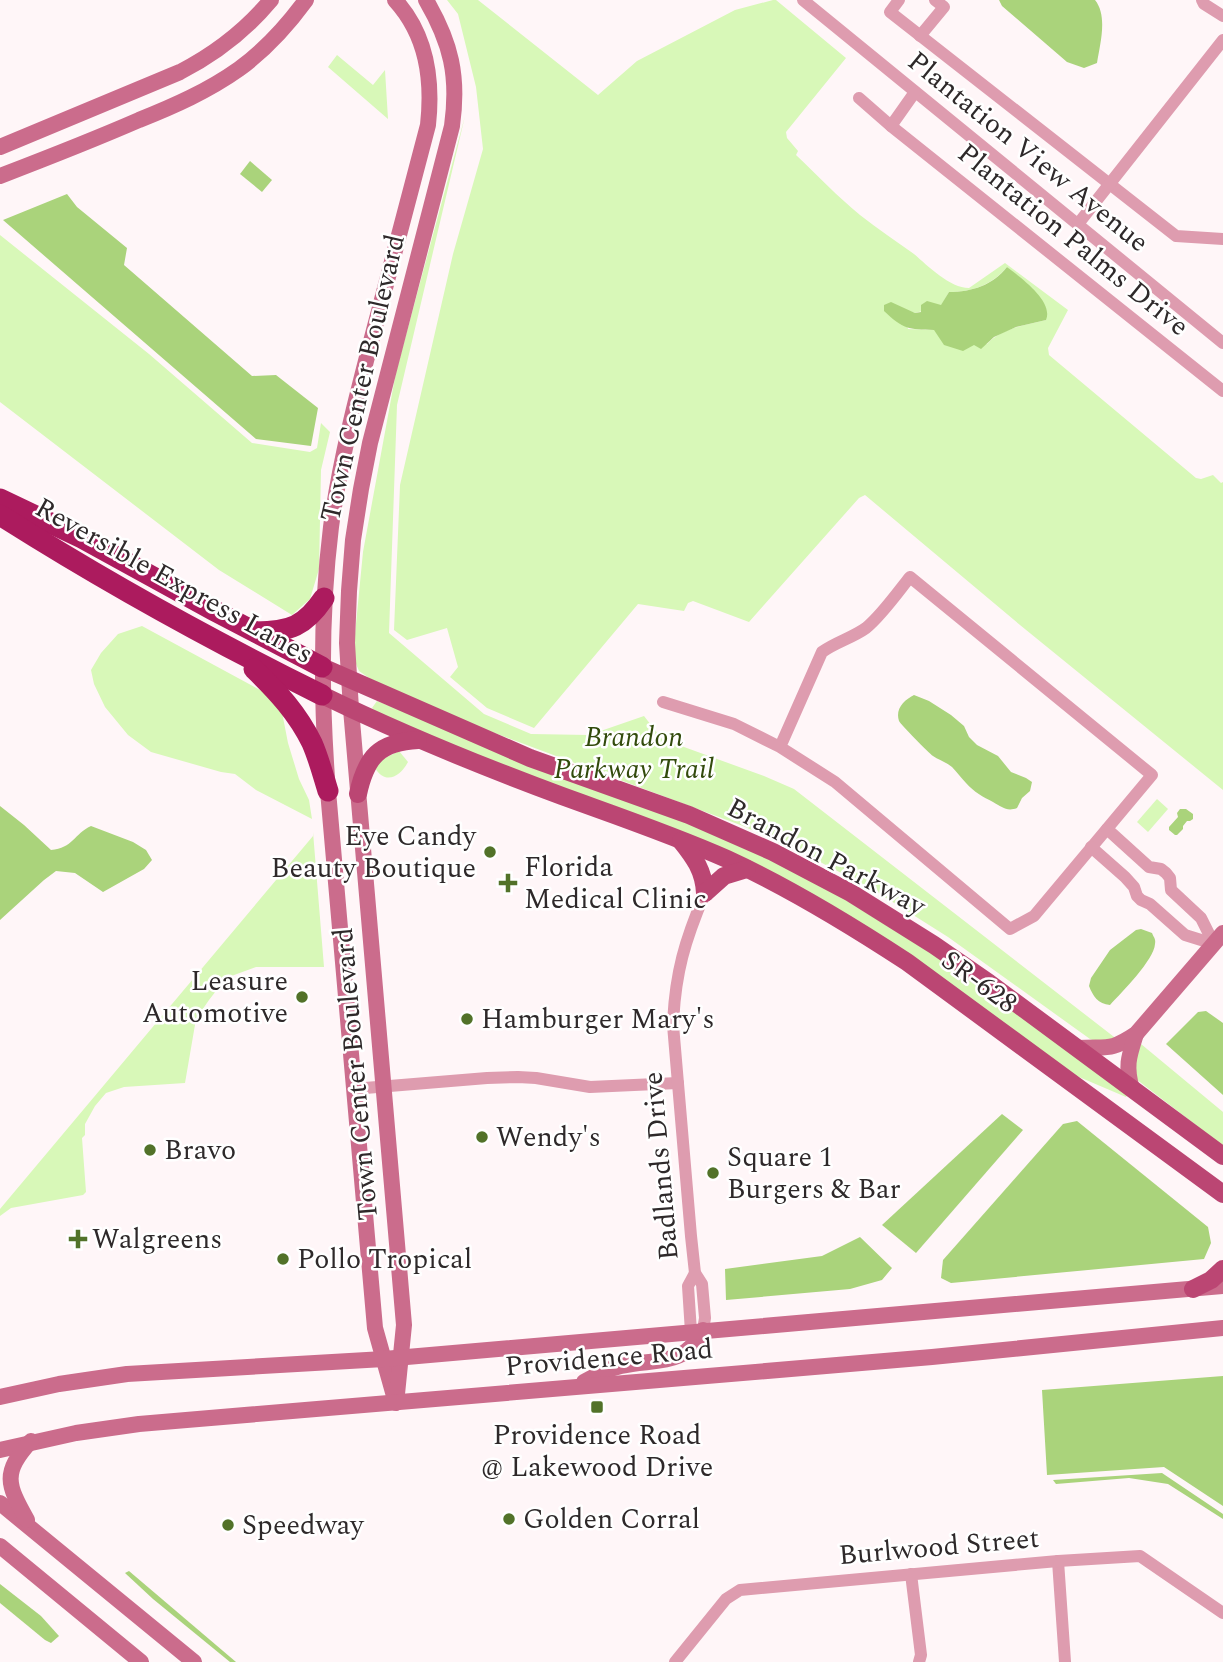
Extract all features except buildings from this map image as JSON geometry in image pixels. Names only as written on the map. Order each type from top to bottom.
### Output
[{"type":"highway","name":"Reversible Express Lanes","points":[[0,499],[82,538],[321,667]]},
{"type":"highway","name":"Reversible Express Lanes","points":[[0,515],[131,594],[322,695]]},
{"type":"highway","points":[[256,632],[270,632],[306,620],[324,598]]},
{"type":"highway","points":[[231,649],[274,688],[294,713],[311,742],[328,791]]},
{"type":"main road","name":"Brandon Parkway","points":[[321,667],[530,758],[689,815],[773,852],[850,892],[989,983],[1223,1156]]},
{"type":"main road","points":[[322,695],[478,764],[678,839],[698,863],[704,878],[705,892]]},
{"type":"main road","points":[[358,794],[366,766],[373,756],[392,744],[419,740]]},
{"type":"main road","name":"SR-628","points":[[678,839],[747,869],[831,914],[907,962],[1220,1194]]},
{"type":"main road","points":[[705,892],[724,876],[747,869]]},
{"type":"main road","points":[[1194,1289],[1211,1280],[1223,1269]]},
{"type":"street","points":[[0,147],[196,64],[234,37],[271,0]]},
{"type":"street","points":[[0,176],[174,106],[205,90],[238,70],[260,52],[306,0]]},
{"type":"street","name":"Town Center Boulevard","points":[[396,0],[412,23],[427,59],[430,92],[428,125],[344,451],[324,598],[321,667],[328,791],[375,1328],[396,1403]]},
{"type":"street","name":"Town Center Boulevard","points":[[396,1403],[404,1325],[346,643],[352,540],[370,443],[452,126],[455,105],[452,65],[446,39],[426,0]]},
{"type":"street","name":"Plantation View Avenue","points":[[803,0],[1223,343]]},
{"type":"street","points":[[899,0],[890,12],[1176,236],[1223,239]]},
{"type":"street","points":[[920,36],[944,7],[935,0]]},
{"type":"street","points":[[1202,0],[1223,16]]},
{"type":"street","points":[[1078,224],[1223,40]]},
{"type":"street","points":[[891,126],[915,92]]},
{"type":"street","name":"Plantation Palms Drive","points":[[859,98],[1223,391]]},
{"type":"street","points":[[663,702],[734,724],[780,747],[835,782],[1010,929],[1034,916],[1152,775],[910,577],[869,626],[822,652],[780,747]]},
{"type":"street","points":[[1107,829],[1149,867]]},
{"type":"street","points":[[1091,847],[1125,877],[1141,900],[1150,904],[1185,935],[1219,938]]},
{"type":"street","points":[[1134,887],[1135,878],[1142,869],[1155,867],[1166,873],[1170,878],[1171,890],[1168,897],[1158,904],[1150,904]]},
{"type":"street","points":[[1171,890],[1219,938]]},
{"type":"street","name":"Badlands Drive","points":[[697,1331],[705,1318],[702,1284],[695,1273],[673,1025],[677,976],[686,940],[705,892]]},
{"type":"street","points":[[1078,1048],[1112,1048],[1136,1034],[1219,938]]},
{"type":"street","points":[[1132,1089],[1127,1068],[1136,1034]]},
{"type":"street","points":[[354,1089],[518,1077],[536,1077],[590,1087],[678,1083]]},
{"type":"street","name":"Providence Road","points":[[0,1397],[82,1380],[128,1374],[384,1359],[1223,1286]]},
{"type":"street","name":"Providence Road","points":[[0,1450],[31,1441],[139,1424],[918,1358],[1223,1328]]},
{"type":"street","points":[[576,1386],[616,1367],[663,1362],[676,1357],[694,1345],[697,1331]]},
{"type":"street","points":[[31,1441],[17,1457],[10,1472],[11,1488],[31,1528]]},
{"type":"street","points":[[0,1503],[194,1662]]},
{"type":"street","points":[[0,1546],[141,1662]]},
{"type":"street","name":"Burlwood Street","points":[[679,1661],[726,1599],[740,1590],[1058,1561],[1140,1556],[1223,1613]]},
{"type":"street","points":[[1058,1561],[1065,1662]]},
{"type":"street","points":[[912,1574],[921,1655],[919,1662]]},
{"type":"green space","points":[[447,0],[478,0],[598,95],[637,61],[735,10],[773,0],[846,58],[786,132],[787,138],[798,151],[796,155],[860,215],[954,284],[969,288],[1005,263],[1068,310],[1048,348],[1049,355],[1196,478],[1213,475],[1223,482],[1223,790],[865,495],[859,498],[749,622],[693,601],[688,603],[684,611],[638,604],[534,728],[487,708],[450,677],[458,667],[447,628],[407,640],[394,630],[400,485],[453,254],[483,149],[476,87],[458,14]],"holes":[[[1007,267],[1033,289],[1046,320],[1007,331],[987,344],[974,345],[934,330],[908,329],[903,309],[915,313],[941,306],[949,292],[966,291],[981,286]]]},
{"type":"green space","points":[[337,55],[373,85],[385,70],[388,119],[328,67]]},
{"type":"green space","name":"Brandon Parkway Trail","points":[[465,116],[397,405],[389,633],[484,714],[531,734],[589,735],[644,716],[662,739],[794,789],[1118,1040],[1100,1043],[1090,1039],[948,937],[872,889],[822,863],[743,826],[484,729],[372,680],[359,671],[354,659],[363,552],[396,372]]},
{"type":"green space","points":[[0,235],[149,354],[252,443],[310,452],[317,448],[321,423],[330,432],[321,470],[319,569],[310,599],[292,615],[219,570],[0,402]]},
{"type":"green space","points":[[142,626],[271,696],[281,707],[288,743],[299,779],[309,800],[312,819],[256,790],[235,774],[151,752],[128,735],[105,707],[94,684],[91,670],[101,653],[118,634]]},
{"type":"green space","points":[[377,701],[723,837],[828,889],[952,966],[1128,1094],[1126,1097],[1072,1074],[840,912],[376,712],[372,708]]},
{"type":"green space","points":[[399,751],[408,762],[401,772],[388,778],[379,773],[375,768],[383,759]]},
{"type":"green space","points":[[1157,799],[1168,809],[1148,832],[1137,822]]},
{"type":"green space","points":[[313,832],[324,967],[256,967],[226,978],[196,1019],[185,1083],[124,1087],[106,1093],[95,1106],[85,1124],[85,1135],[82,1138],[86,1192],[83,1195],[11,1208],[0,1216],[0,1209],[313,836]]},
{"type":"green space","points":[[1141,1044],[1223,1112],[1223,1146],[1136,1079],[1134,1057]]},
{"type":"shaded area","points":[[999,0],[1095,0],[1102,22],[1097,63],[1084,68],[1067,62],[1002,6]]},
{"type":"shaded area","points":[[250,161],[272,180],[262,192],[240,174]]},
{"type":"shaded area","points":[[67,194],[77,207],[127,248],[124,265],[252,376],[276,375],[318,408],[311,446],[256,439],[3,220]]},
{"type":"shaded area","points":[[1007,267],[1041,298],[1047,313],[1046,320],[1016,327],[994,337],[981,349],[974,345],[963,351],[944,345],[934,330],[907,327],[884,311],[884,305],[891,302],[915,313],[921,312],[921,305],[927,301],[941,305],[949,292],[966,291],[981,286]]},
{"type":"shaded area","points":[[914,695],[951,715],[964,726],[977,745],[998,756],[1011,772],[1032,782],[1030,791],[1022,798],[1017,808],[1005,808],[975,792],[952,767],[933,756],[904,727],[899,721],[899,709]]},
{"type":"shaded area","points":[[0,806],[51,850],[69,844],[91,826],[133,842],[146,850],[152,860],[144,869],[103,892],[75,873],[56,871],[0,920]]},
{"type":"shaded area","points":[[1180,809],[1186,809],[1193,814],[1193,819],[1187,821],[1183,829],[1175,835],[1169,827],[1178,817]]},
{"type":"shaded area","points":[[1141,929],[1152,933],[1155,940],[1153,951],[1137,976],[1110,1005],[1102,1003],[1096,999],[1089,986],[1091,978],[1110,950]]},
{"type":"shaded area","points":[[1206,1011],[1223,1023],[1223,1095],[1166,1044],[1198,1012]]},
{"type":"shaded area","points":[[1002,1114],[1023,1130],[916,1253],[882,1225]]},
{"type":"shaded area","points":[[1077,1121],[1208,1227],[1211,1243],[1204,1259],[951,1283],[941,1278],[943,1260],[1063,1124]]},
{"type":"shaded area","points":[[860,1237],[892,1268],[882,1280],[850,1289],[726,1300],[725,1269],[822,1256]]},
{"type":"shaded area","points":[[1223,1376],[1223,1506],[1164,1467],[1047,1475],[1042,1390]]},
{"type":"shaded area","points":[[1162,1473],[1223,1514],[1223,1519],[1168,1484],[1129,1478],[1056,1484],[1053,1480]]},
{"type":"shaded area","points":[[129,1571],[236,1662],[230,1662],[153,1599],[125,1573]]},
{"type":"shaded area","points":[[0,1584],[41,1616],[59,1636],[51,1643],[45,1640],[0,1603]]},
{"type":"place","name":"Eye Candy Beauty Boutique","points":[[490,852]]},
{"type":"place","name":"Florida Medical Clinic","points":[[508,883]]},
{"type":"place","name":"Leasure Automotive","points":[[302,997]]},
{"type":"place","name":"Hamburger Mary's","points":[[467,1019]]},
{"type":"place","name":"Wendy's","points":[[482,1137]]},
{"type":"place","name":"Bravo","points":[[150,1150]]},
{"type":"place","name":"Square 1 Burgers & Bar","points":[[713,1173]]},
{"type":"place","name":"Walgreens","points":[[78,1239]]},
{"type":"place","name":"Pollo Tropical","points":[[283,1259]]},
{"type":"place","name":"Providence Road @ Lakewood Drive","points":[[597,1407]]},
{"type":"place","name":"Golden Corral","points":[[509,1519]]},
{"type":"place","name":"Speedway","points":[[228,1525]]}]
